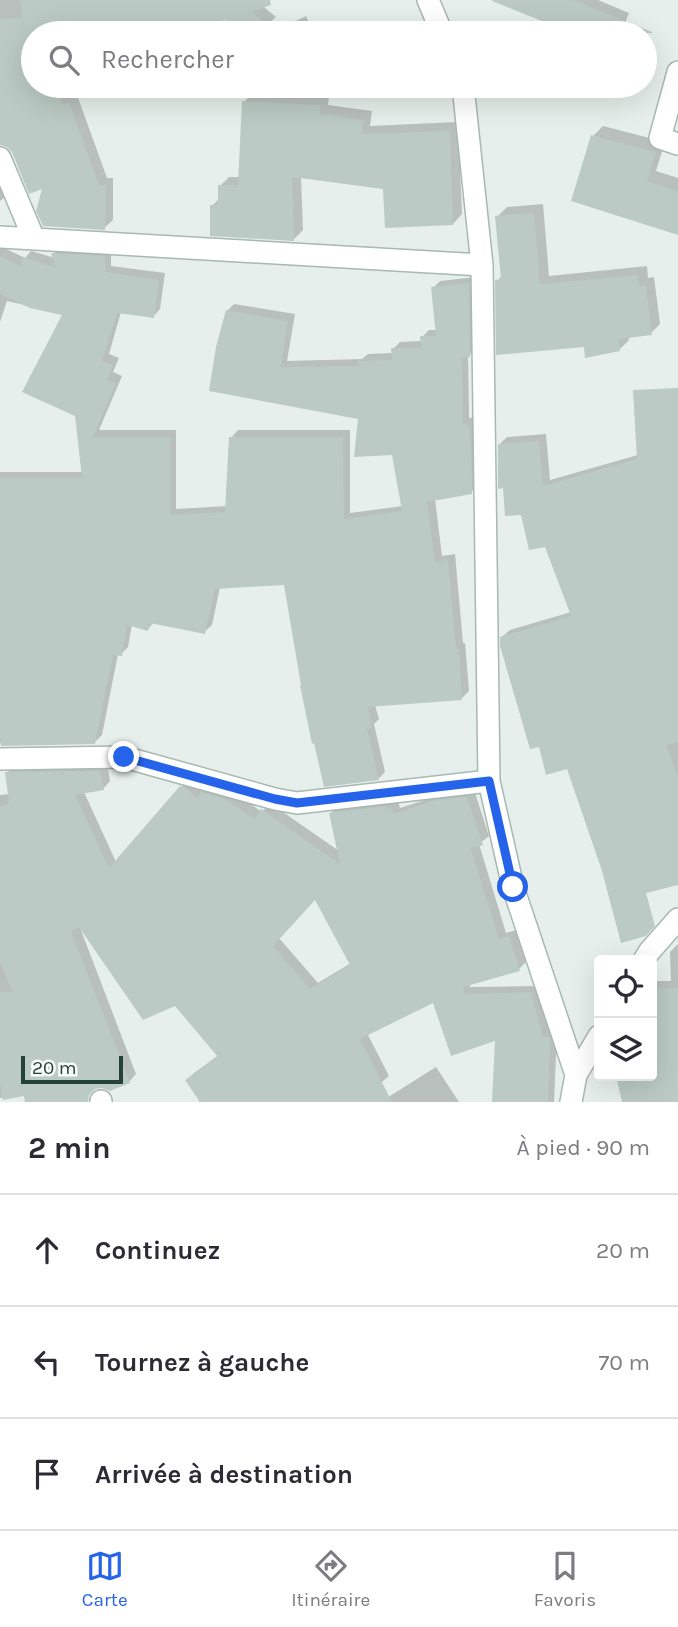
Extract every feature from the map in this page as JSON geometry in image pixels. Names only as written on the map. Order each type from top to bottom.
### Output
[{"type":"street","points":[[428,0],[437,21]]},
{"type":"street","points":[[678,72],[660,138],[678,144]]},
{"type":"street","points":[[464,98],[482,265],[489,781],[513,887],[576,1075]]},
{"type":"street","points":[[0,158],[34,239]]},
{"type":"street","points":[[0,237],[482,265]]},
{"type":"street","points":[[0,759],[124,757],[297,803],[489,781]]},
{"type":"street","points":[[647,955],[678,919]]},
{"type":"street","points":[[571,1102],[576,1075],[594,1044]]},
{"type":"building","points":[[20,0],[270,0],[271,5],[251,12],[263,21],[21,21],[21,98],[60,98],[62,104],[69,102],[99,185],[106,185],[105,230],[43,226],[36,211],[42,189],[29,194],[12,152],[0,145],[0,19],[22,18]]},
{"type":"building","points":[[573,0],[625,21],[542,21],[492,1]]},
{"type":"building","points":[[242,101],[320,105],[320,114],[364,120],[362,134],[450,131],[453,225],[385,228],[383,189],[292,177],[294,241],[210,236],[210,205],[218,205],[218,185],[238,185]]},
{"type":"building","points":[[591,135],[656,152],[647,181],[678,191],[678,235],[571,201]]},
{"type":"building","points":[[534,213],[540,284],[638,275],[639,286],[646,286],[652,335],[619,339],[620,351],[585,358],[584,347],[496,355],[495,280],[501,279],[495,216]]},
{"type":"building","points":[[51,253],[105,256],[105,272],[159,280],[154,318],[117,313],[102,361],[113,365],[107,380],[116,383],[93,437],[170,437],[170,515],[225,512],[229,437],[343,437],[344,519],[402,511],[392,455],[354,457],[358,419],[209,391],[216,347],[226,310],[288,321],[281,367],[359,366],[358,361],[392,360],[391,348],[421,348],[420,336],[436,336],[431,287],[469,283],[470,357],[462,358],[463,425],[468,424],[471,442],[472,494],[427,502],[435,562],[448,560],[462,700],[368,707],[372,728],[367,729],[379,780],[324,787],[300,685],[284,585],[215,589],[205,634],[150,623],[148,631],[127,625],[122,656],[113,655],[95,744],[1,746],[0,478],[82,478],[75,416],[22,392],[62,315],[30,308],[0,294],[0,256],[20,266],[23,257],[56,268]]},
{"type":"building","points":[[678,388],[678,742],[666,745],[678,777],[678,885],[646,893],[655,926],[646,936],[621,943],[602,871],[567,769],[546,775],[539,747],[530,749],[500,646],[500,637],[571,616],[545,547],[529,550],[521,515],[505,516],[503,488],[498,489],[498,444],[539,441],[543,486],[637,459],[633,390]]},
{"type":"building","points":[[100,771],[104,790],[75,795],[109,868],[180,786],[197,798],[201,792],[225,799],[255,819],[261,809],[340,864],[329,813],[385,806],[386,809],[391,808],[393,814],[436,800],[467,797],[483,845],[471,849],[499,939],[509,936],[520,971],[463,987],[464,994],[531,992],[543,1037],[550,1037],[548,1102],[492,1102],[495,1041],[451,1056],[433,1003],[360,1039],[392,1102],[200,1102],[185,1080],[218,1057],[175,1006],[143,1020],[79,927],[71,931],[130,1083],[110,1091],[95,1089],[89,1095],[88,1102],[25,1102],[24,1096],[3,1100],[0,1084],[0,992],[12,992],[0,961],[0,807],[9,803],[5,772]],"holes":[[[315,900],[350,965],[310,989],[273,946]]]},
{"type":"building","points":[[678,988],[678,1102],[622,1102],[617,1081],[657,1081],[657,989]]},
{"type":"route","points":[[124,757],[297,803],[489,781],[513,887]]}]
